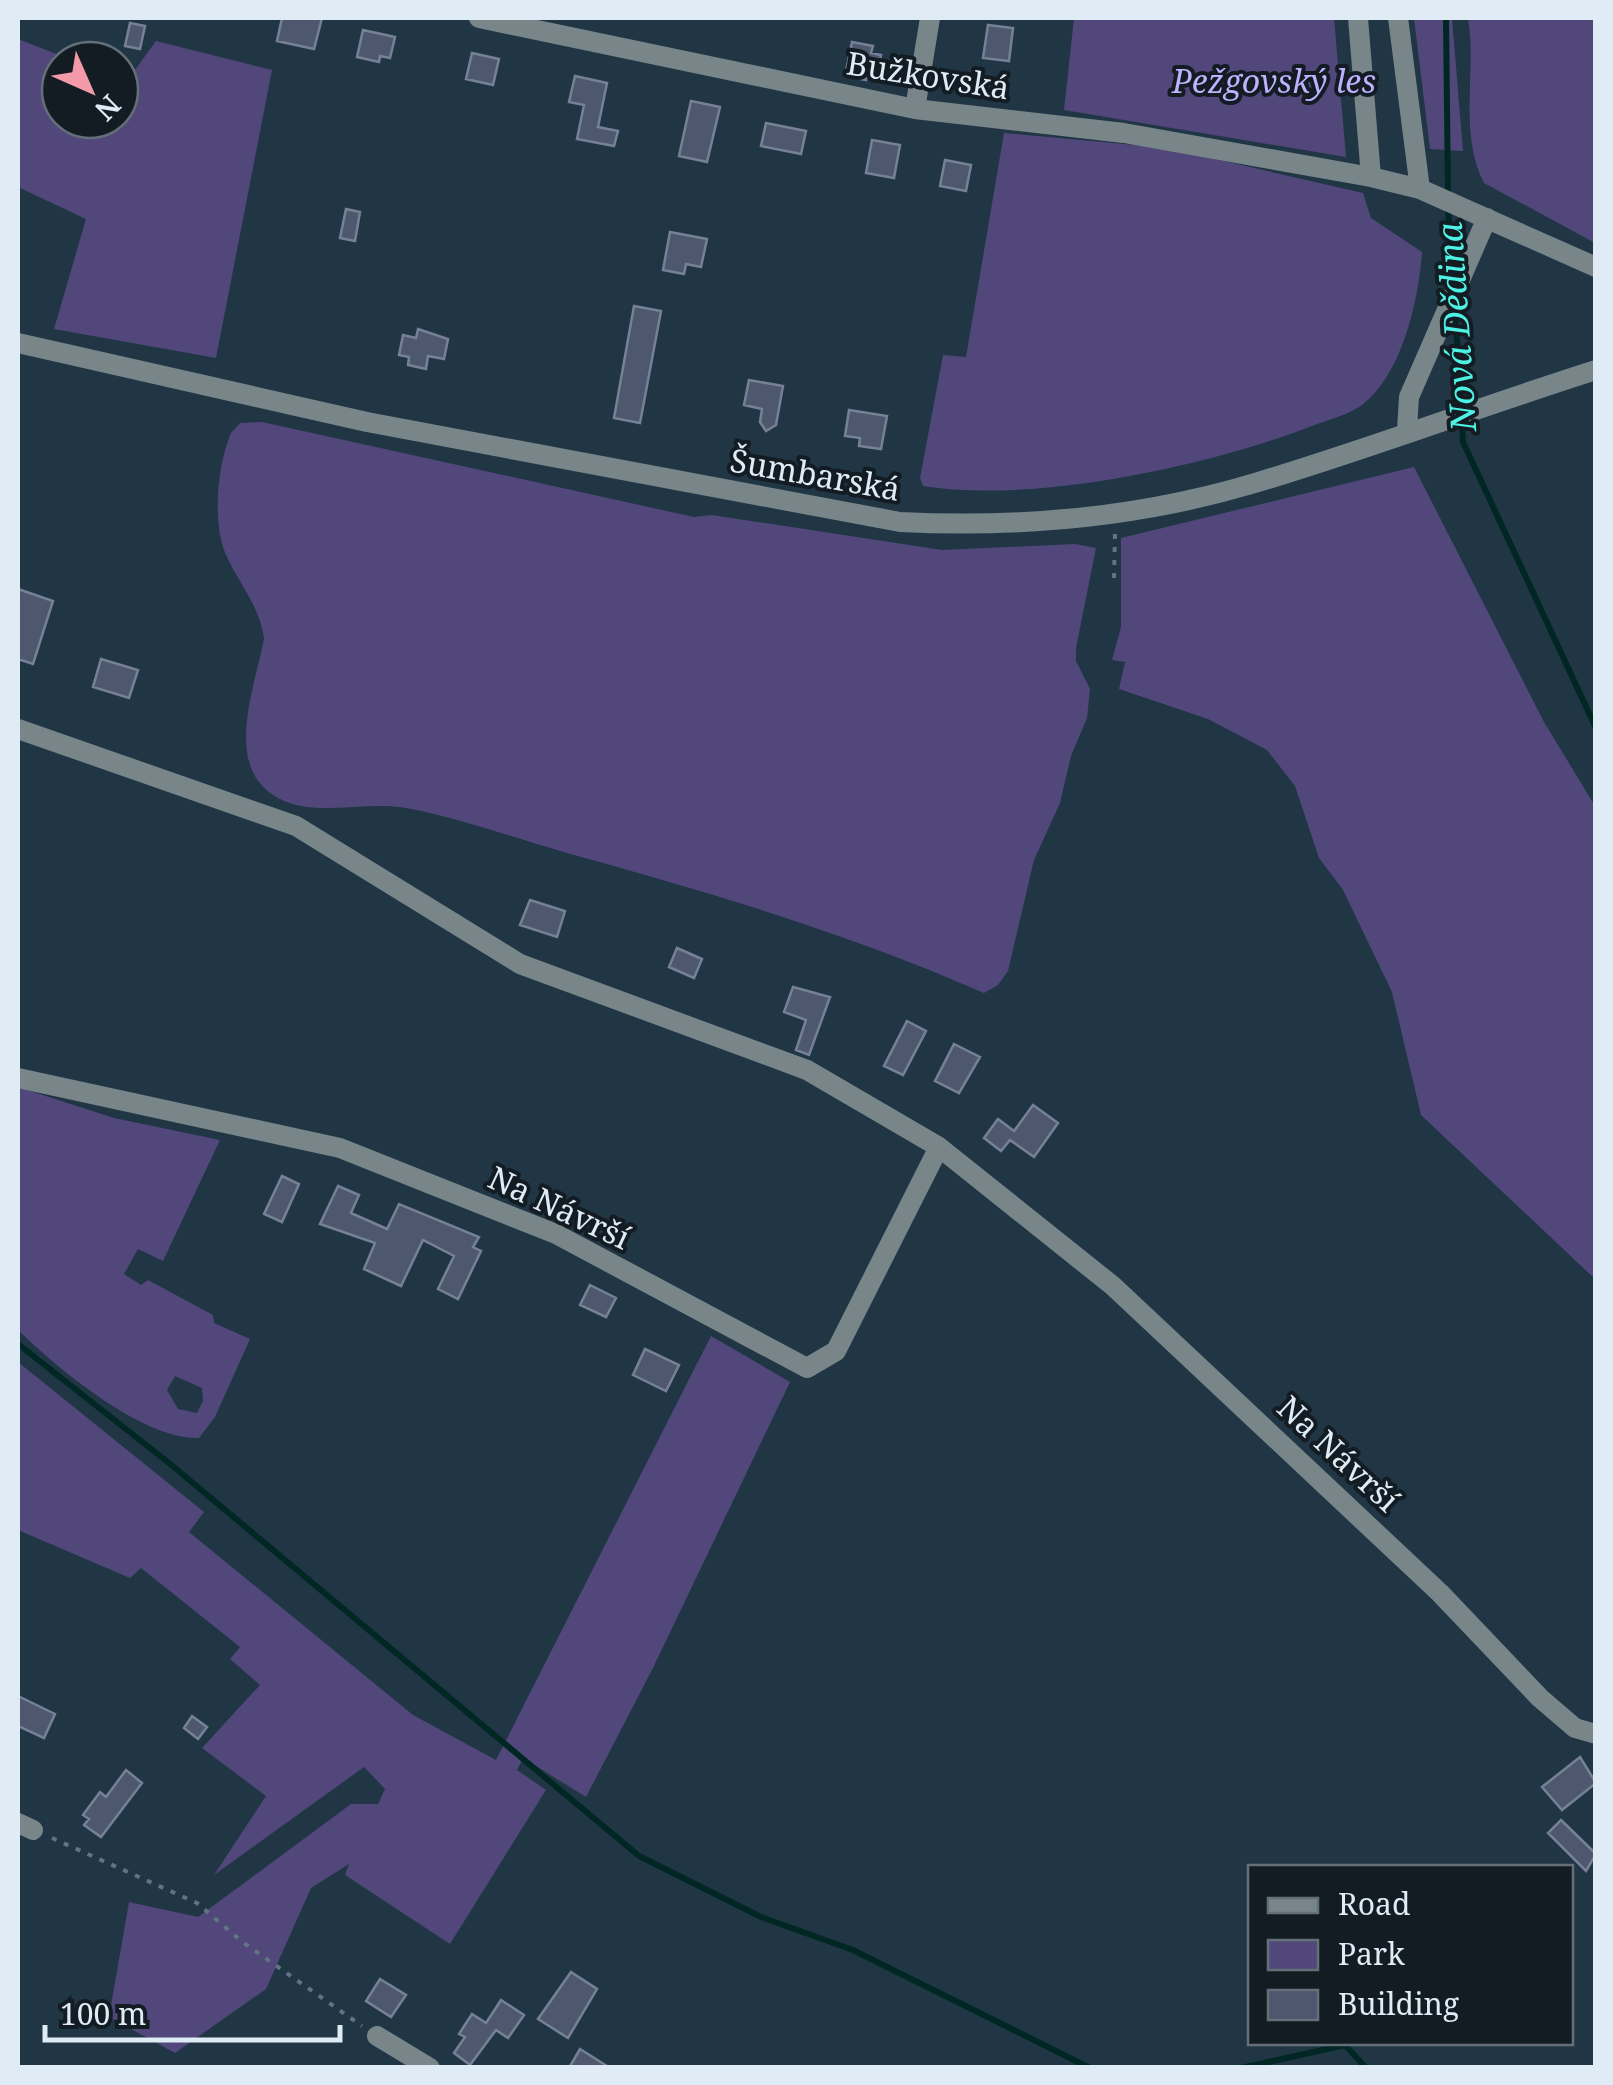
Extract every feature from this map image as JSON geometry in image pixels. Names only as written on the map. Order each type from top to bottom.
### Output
[{"type":"street","name":"Bužkovská","points":[[479,18],[915,109],[1124,132],[1371,177],[1420,190],[1596,267]]},
{"type":"street","points":[[915,109],[930,18]]},
{"type":"street","points":[[1358,18],[1371,177]]},
{"type":"street","points":[[1398,18],[1420,190]]},
{"type":"street","points":[[1407,430],[1410,396],[1487,218]]},
{"type":"street","name":"Šumbarská","points":[[18,343],[367,422],[900,522],[970,526],[1113,512],[1253,484],[1596,370]]},
{"type":"street","name":"Na Návrší","points":[[18,729],[296,826],[520,964],[807,1070],[939,1147],[1113,1286],[1414,1568],[1540,1698],[1576,1728],[1596,1734]]},
{"type":"street","name":"Na Návrší","points":[[18,1078],[340,1148],[556,1234],[807,1368],[836,1352],[939,1147]]},
{"type":"street","points":[[377,2036],[430,2068]]},
{"type":"path","points":[[1113,512],[1114,578]]},
{"type":"path","points":[[26,1827],[197,1902],[241,1941],[377,2036]]},
{"type":"green space","name":"Pežgovský les","points":[[1074,18],[1334,18],[1346,157],[1064,110]]},
{"type":"green space","points":[[1414,18],[1452,18],[1463,151],[1430,149]]},
{"type":"green space","points":[[1468,18],[1595,18],[1595,243],[1484,183],[1472,144]]},
{"type":"green space","points":[[18,39],[40,48],[40,140],[140,140],[140,63],[156,41],[272,70],[216,358],[54,329],[86,219],[18,187]]},
{"type":"green space","points":[[1004,133],[1167,148],[1363,193],[1371,218],[1422,252],[1406,335],[1388,375],[1362,405],[1344,414],[1270,441],[1173,467],[1120,478],[1016,490],[923,486],[920,478],[943,355],[966,357]]},
{"type":"green space","points":[[262,422],[694,517],[712,515],[942,550],[1075,544],[1096,548],[1076,648],[1076,661],[1090,689],[1087,718],[1071,756],[1060,803],[1034,860],[1008,971],[998,985],[984,993],[779,916],[446,817],[389,806],[303,806],[273,795],[258,781],[246,744],[250,701],[264,639],[262,627],[226,555],[218,511],[220,477],[231,433],[240,423]]},
{"type":"green space","points":[[1414,467],[1544,722],[1595,806],[1595,1279],[1421,1115],[1392,992],[1343,890],[1319,858],[1295,786],[1267,750],[1208,719],[1119,689],[1125,662],[1112,660],[1121,627],[1121,538]]},
{"type":"green space","points":[[18,1087],[114,1118],[220,1140],[163,1261],[138,1249],[124,1274],[141,1285],[148,1280],[213,1315],[214,1323],[250,1339],[215,1417],[199,1438],[177,1435],[127,1415],[78,1381],[18,1330]],"holes":[[[175,1376],[202,1388],[203,1401],[197,1413],[178,1409],[167,1390]]]},
{"type":"green space","points":[[711,1336],[790,1382],[652,1670],[586,1797],[523,1758],[517,1770],[546,1790],[450,1944],[345,1875],[349,1864],[311,1888],[266,1989],[175,2053],[109,2017],[129,1902],[198,1917],[351,1804],[378,1804],[385,1789],[364,1767],[214,1875],[266,1796],[202,1748],[260,1685],[230,1659],[240,1647],[141,1568],[130,1578],[18,1530],[18,1362],[204,1512],[189,1532],[413,1715],[496,1760]]},
{"type":"building","points":[[282,18],[322,18],[314,49],[277,41]]},
{"type":"building","points":[[130,23],[145,26],[140,49],[140,40],[126,40]]},
{"type":"building","points":[[988,25],[1013,28],[1009,61],[983,58]]},
{"type":"building","points":[[363,30],[395,37],[390,58],[380,56],[379,62],[357,57]]},
{"type":"building","points":[[852,42],[873,46],[871,53],[881,55],[878,72],[868,70],[866,80],[845,76]]},
{"type":"building","points":[[472,53],[499,59],[493,85],[466,79]]},
{"type":"building","points":[[575,76],[607,83],[598,127],[618,131],[614,146],[577,139],[584,105],[569,102]]},
{"type":"building","points":[[691,101],[720,107],[707,162],[679,156]]},
{"type":"building","points":[[766,123],[806,131],[801,154],[761,146]]},
{"type":"building","points":[[872,140],[900,145],[894,178],[866,173]]},
{"type":"building","points":[[945,160],[971,165],[966,191],[940,186]]},
{"type":"building","points":[[346,209],[360,212],[355,241],[340,238]]},
{"type":"building","points":[[670,232],[707,239],[701,267],[686,264],[684,274],[663,270]]},
{"type":"building","points":[[634,306],[661,311],[640,423],[614,418]]},
{"type":"building","points":[[418,329],[448,339],[444,359],[428,356],[426,369],[408,365],[409,357],[399,355],[403,335],[416,338]]},
{"type":"building","points":[[749,380],[783,386],[776,425],[766,431],[760,422],[762,409],[744,405]]},
{"type":"building","points":[[849,410],[887,416],[881,449],[859,446],[860,438],[845,436]]},
{"type":"building","points":[[18,589],[53,601],[33,664],[18,659]]},
{"type":"building","points":[[101,659],[138,670],[129,698],[93,687]]},
{"type":"building","points":[[530,900],[565,911],[557,937],[520,925]]},
{"type":"building","points":[[677,948],[702,959],[694,978],[669,967]]},
{"type":"building","points":[[793,987],[830,997],[809,1055],[796,1050],[806,1020],[784,1012]]},
{"type":"building","points":[[907,1021],[926,1031],[903,1075],[884,1066]]},
{"type":"building","points":[[954,1044],[980,1057],[959,1093],[935,1081]]},
{"type":"building","points":[[1033,1105],[1058,1123],[1034,1157],[1010,1140],[1001,1151],[984,1138],[998,1119],[1014,1131]]},
{"type":"building","points":[[282,1176],[299,1184],[282,1222],[264,1214]]},
{"type":"building","points":[[338,1186],[359,1195],[351,1213],[387,1229],[399,1204],[479,1237],[473,1247],[481,1251],[458,1299],[438,1289],[454,1256],[423,1240],[401,1286],[364,1269],[375,1243],[320,1224]]},
{"type":"building","points":[[590,1285],[616,1298],[606,1317],[580,1305]]},
{"type":"building","points":[[645,1349],[679,1365],[666,1391],[633,1375]]},
{"type":"building","points":[[18,1696],[55,1714],[44,1738],[18,1726]]},
{"type":"building","points":[[192,1716],[207,1727],[198,1739],[184,1728]]},
{"type":"building","points":[[1580,1757],[1596,1783],[1562,1810],[1542,1787]]},
{"type":"building","points":[[126,1770],[142,1783],[101,1837],[84,1825],[89,1819],[83,1815],[100,1792],[106,1797]]},
{"type":"building","points":[[1561,1820],[1596,1854],[1586,1871],[1548,1833]]},
{"type":"building","points":[[571,1972],[597,1989],[568,2038],[538,2019]]},
{"type":"building","points":[[380,1979],[406,1995],[391,2017],[366,2001]]},
{"type":"building","points":[[501,2000],[524,2015],[508,2038],[496,2030],[470,2065],[454,2053],[465,2037],[459,2034],[472,2014],[486,2023]]},
{"type":"building","points":[[580,2049],[588,2054],[610,2068],[569,2068]]},
{"type":"waterway","name":"Nová Dědina","points":[[1446,18],[1448,196]]},
{"type":"waterway","name":"Nová Dědina","points":[[1448,209],[1453,281]]},
{"type":"waterway","name":"Nová Dědina","points":[[1455,308],[1463,442],[1596,728]]},
{"type":"waterway","points":[[18,1344],[169,1463],[639,1856],[761,1917],[853,1950],[1090,2068]]},
{"type":"waterway","points":[[1241,2068],[1345,2045],[1366,2068]]}]
